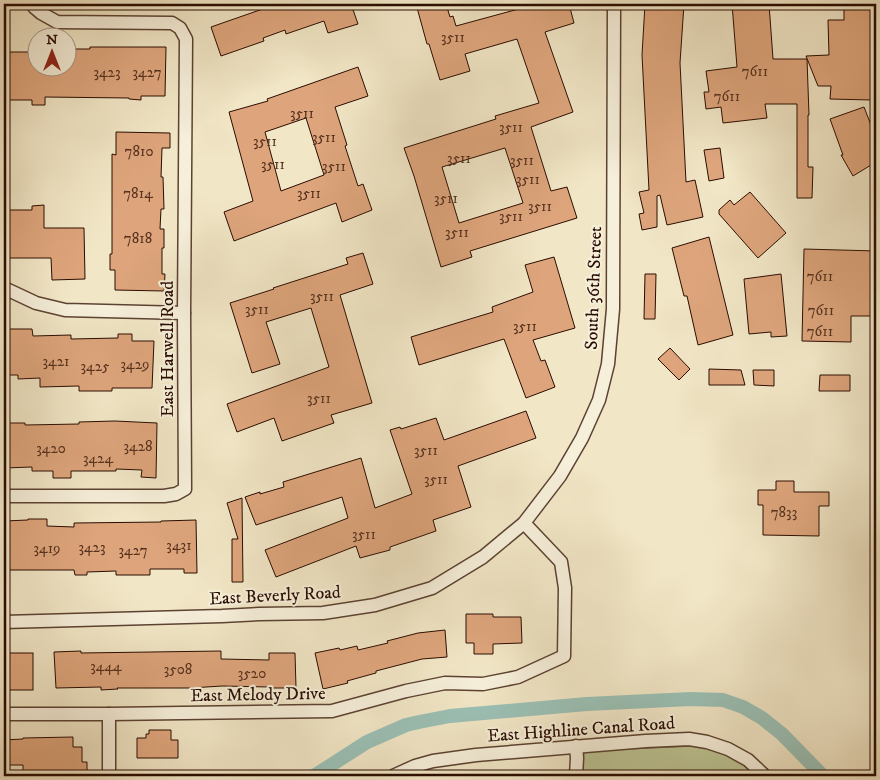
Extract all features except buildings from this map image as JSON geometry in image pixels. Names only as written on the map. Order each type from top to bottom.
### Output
[{"type":"street","name":"South 36th Street","points":[[524,523],[560,476],[582,438],[599,400],[608,364],[613,309],[614,4]]},
{"type":"street","name":"East Harwell Road","points":[[4,496],[164,496],[176,494],[185,489],[186,39],[180,28],[172,23],[57,22],[41,13],[34,6]]},
{"type":"street","points":[[4,288],[36,303],[65,310],[184,313]]},
{"type":"street","name":"East Beverly Road","points":[[4,622],[323,613],[376,606],[432,588],[483,557],[524,523]]},
{"type":"street","name":"East Melody Drive","points":[[4,714],[332,712],[406,691],[445,683],[483,684],[518,676],[564,656],[565,588],[561,562],[524,523]]},
{"type":"street","points":[[109,714],[109,776]]},
{"type":"street","name":"East Highline Canal Road","points":[[393,776],[415,766],[433,761],[476,755],[646,740],[689,739],[707,742],[735,752],[748,760],[765,776]]},
{"type":"street","points":[[576,746],[576,776]]},
{"type":"green space","points":[[696,746],[721,751],[743,764],[755,776],[581,776],[581,762],[585,751]]},
{"type":"waterway","points":[[314,776],[367,742],[406,725],[419,722],[450,716],[587,704],[691,699],[723,700],[743,707],[762,718],[782,734],[823,776]]}]
